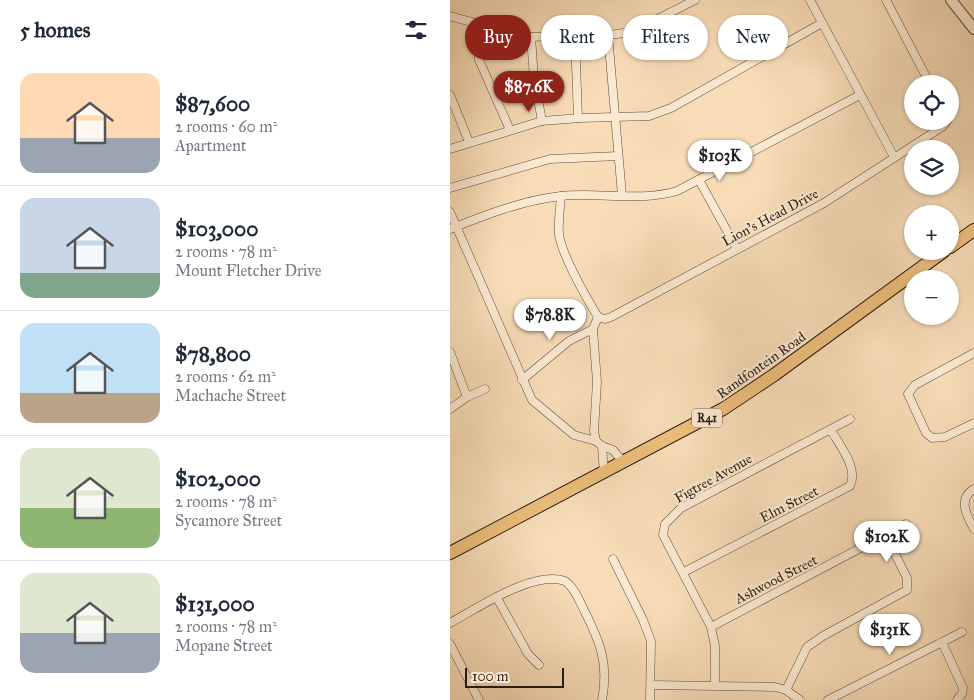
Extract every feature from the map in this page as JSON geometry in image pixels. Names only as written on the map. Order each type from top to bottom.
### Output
[{"type":"main road","points":[[959,241],[974,230]]},
{"type":"main road","name":"Randfontein Road","points":[[450,553],[624,463],[723,409],[761,385],[932,260]]},
{"type":"street","points":[[613,34],[632,32],[694,0]]},
{"type":"street","points":[[810,0],[894,158]]},
{"type":"street","points":[[886,0],[925,75]]},
{"type":"street","points":[[951,0],[974,28]]},
{"type":"street","points":[[450,16],[465,20]]},
{"type":"street","points":[[450,148],[542,121],[649,116],[661,113],[822,22]]},
{"type":"street","points":[[541,37],[531,37],[534,78],[542,121]]},
{"type":"street","points":[[479,60],[510,130]]},
{"type":"street","points":[[576,60],[578,118]]},
{"type":"street","points":[[610,60],[622,195]]},
{"type":"street","points":[[450,94],[470,142]]},
{"type":"street","points":[[453,228],[520,205],[561,196],[670,193],[699,180],[860,95]]},
{"type":"street","name":"Lion's Head Drive","points":[[598,317],[605,319],[611,317],[824,203],[937,130]]},
{"type":"street","points":[[450,188],[550,159],[618,156]]},
{"type":"street","points":[[699,180],[737,249]]},
{"type":"street","points":[[561,196],[558,225],[560,240],[579,282],[598,317],[593,329],[597,382],[594,430],[599,443],[604,473]]},
{"type":"street","points":[[450,212],[453,228],[532,400],[568,431],[613,450],[624,463]]},
{"type":"street","points":[[522,380],[569,341],[593,329]]},
{"type":"street","points":[[450,352],[467,396]]},
{"type":"street","points":[[974,353],[915,385],[909,392],[908,398],[926,433],[932,438],[945,437],[974,422]]},
{"type":"street","points":[[450,376],[459,372]]},
{"type":"street","points":[[450,409],[467,396],[485,389]]},
{"type":"street","name":"Figtree Avenue","points":[[715,685],[714,646],[711,627],[663,534],[665,524],[674,514],[706,494],[850,419]]},
{"type":"street","name":"Elm Street","points":[[684,572],[850,486],[853,478],[852,468],[831,430]]},
{"type":"street","points":[[974,490],[968,494],[964,504],[974,529]]},
{"type":"street","name":"Ashwood Street","points":[[711,627],[906,524]]},
{"type":"street","points":[[786,690],[807,647],[823,636],[907,590],[907,578],[886,536]]},
{"type":"street","points":[[613,559],[648,631],[652,654],[650,700]]},
{"type":"street","points":[[450,623],[526,584],[559,579],[569,583],[601,644],[605,674],[602,700]]},
{"type":"street","points":[[497,598],[528,654],[539,665]]},
{"type":"street","points":[[828,700],[962,632]]},
{"type":"street","points":[[942,642],[964,688],[957,700]]},
{"type":"street","points":[[450,644],[479,700]]},
{"type":"street","points":[[652,684],[775,687],[786,690],[800,700]]}]
